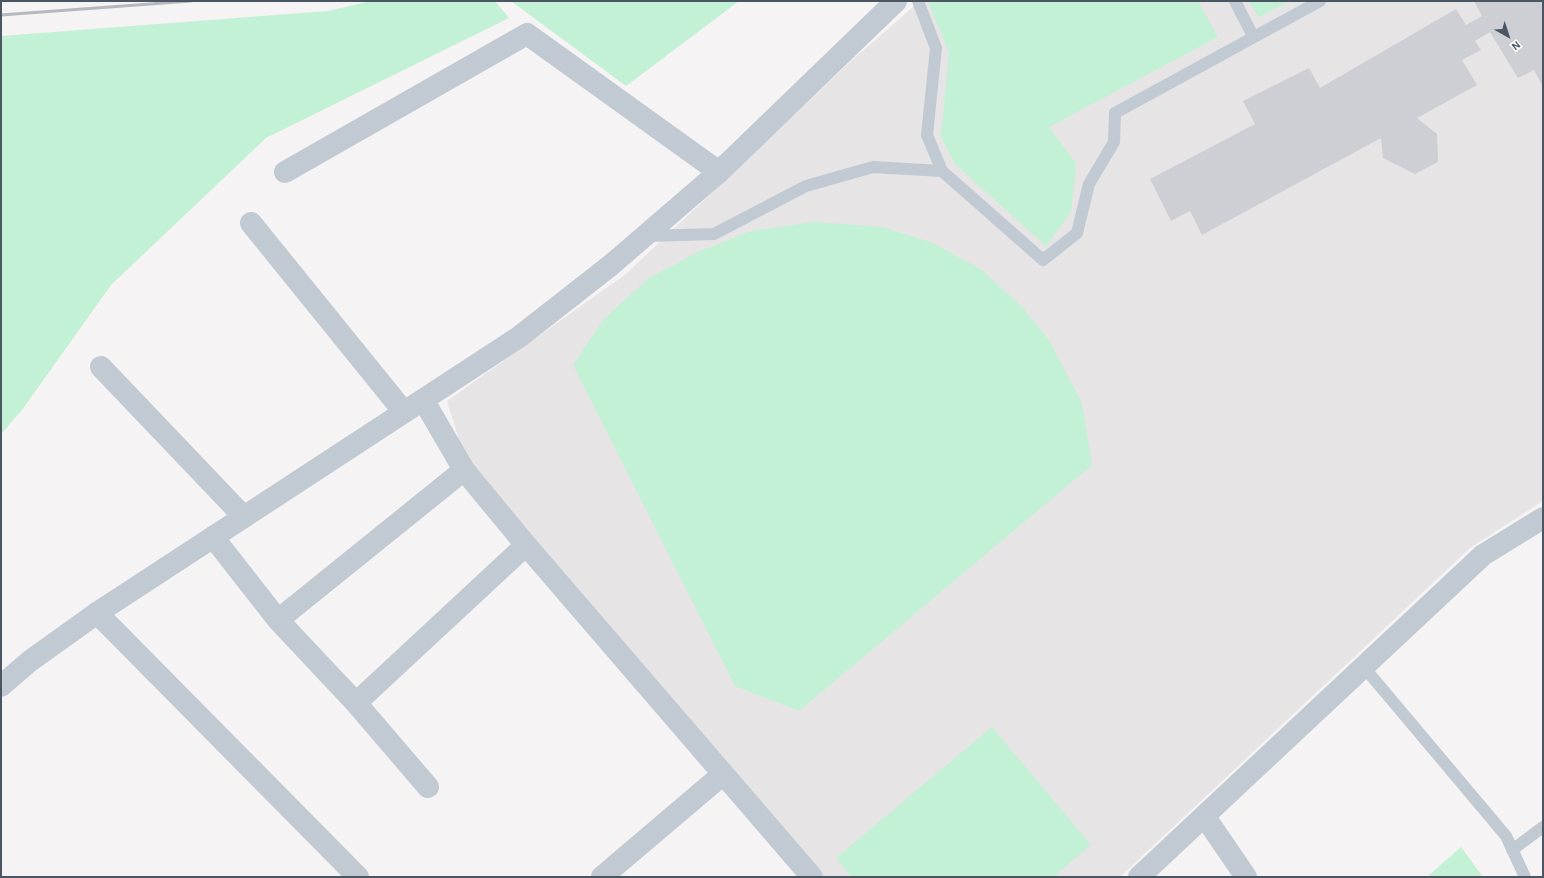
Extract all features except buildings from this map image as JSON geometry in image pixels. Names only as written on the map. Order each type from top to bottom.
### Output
[{"type":"street","points":[[1,686],[30,661],[97,613],[520,337],[645,236],[719,172],[896,1]]},
{"type":"street","points":[[285,172],[527,34],[719,172]]},
{"type":"street","points":[[251,222],[404,412]]},
{"type":"street","points":[[101,367],[244,517]]},
{"type":"street","points":[[424,401],[464,470],[722,775],[812,877]]},
{"type":"street","points":[[278,620],[464,470]]},
{"type":"street","points":[[1139,877],[1483,555],[1543,518]]},
{"type":"street","points":[[213,537],[278,620],[356,703],[428,787]]},
{"type":"street","points":[[356,703],[526,545]]},
{"type":"street","points":[[97,613],[358,877]]},
{"type":"street","points":[[602,877],[722,775]]},
{"type":"street","points":[[1204,817],[1246,877]]},
{"type":"lane","points":[[918,1],[936,48],[927,134],[942,171],[1043,260],[1077,233],[1089,184],[1114,142],[1115,112],[1320,1]]},
{"type":"lane","points":[[1235,1],[1253,36]]},
{"type":"lane","points":[[645,236],[714,234],[806,186],[873,167],[942,171]]},
{"type":"lane","points":[[1363,666],[1506,836],[1525,877]]},
{"type":"lane","points":[[1512,850],[1543,827]]},
{"type":"shaded area","points":[[920,1],[1543,1],[1543,501],[1470,548],[1120,877],[823,877],[464,456],[447,401],[626,274],[851,61]]},
{"type":"green space","points":[[371,1],[495,1],[509,18],[266,138],[111,285],[22,410],[1,434],[1,36],[328,11]]},
{"type":"green space","points":[[511,1],[739,1],[626,86]]},
{"type":"green space","points":[[933,1],[1198,1],[1218,37],[1049,127],[1076,163],[1071,212],[1046,246],[955,164],[941,137],[949,52],[929,4]]},
{"type":"green space","points":[[1249,1],[1289,1],[1259,17]]},
{"type":"green space","points":[[814,222],[883,227],[933,243],[982,270],[1022,307],[1049,340],[1082,403],[1092,465],[799,711],[735,686],[573,365],[604,319],[649,278],[698,252],[751,231]]},
{"type":"green space","points":[[992,727],[1091,845],[1053,877],[852,877],[836,858]]},
{"type":"green space","points":[[1461,847],[1483,877],[1427,877]]},
{"type":"railway","points":[[1,15],[191,1]]}]
